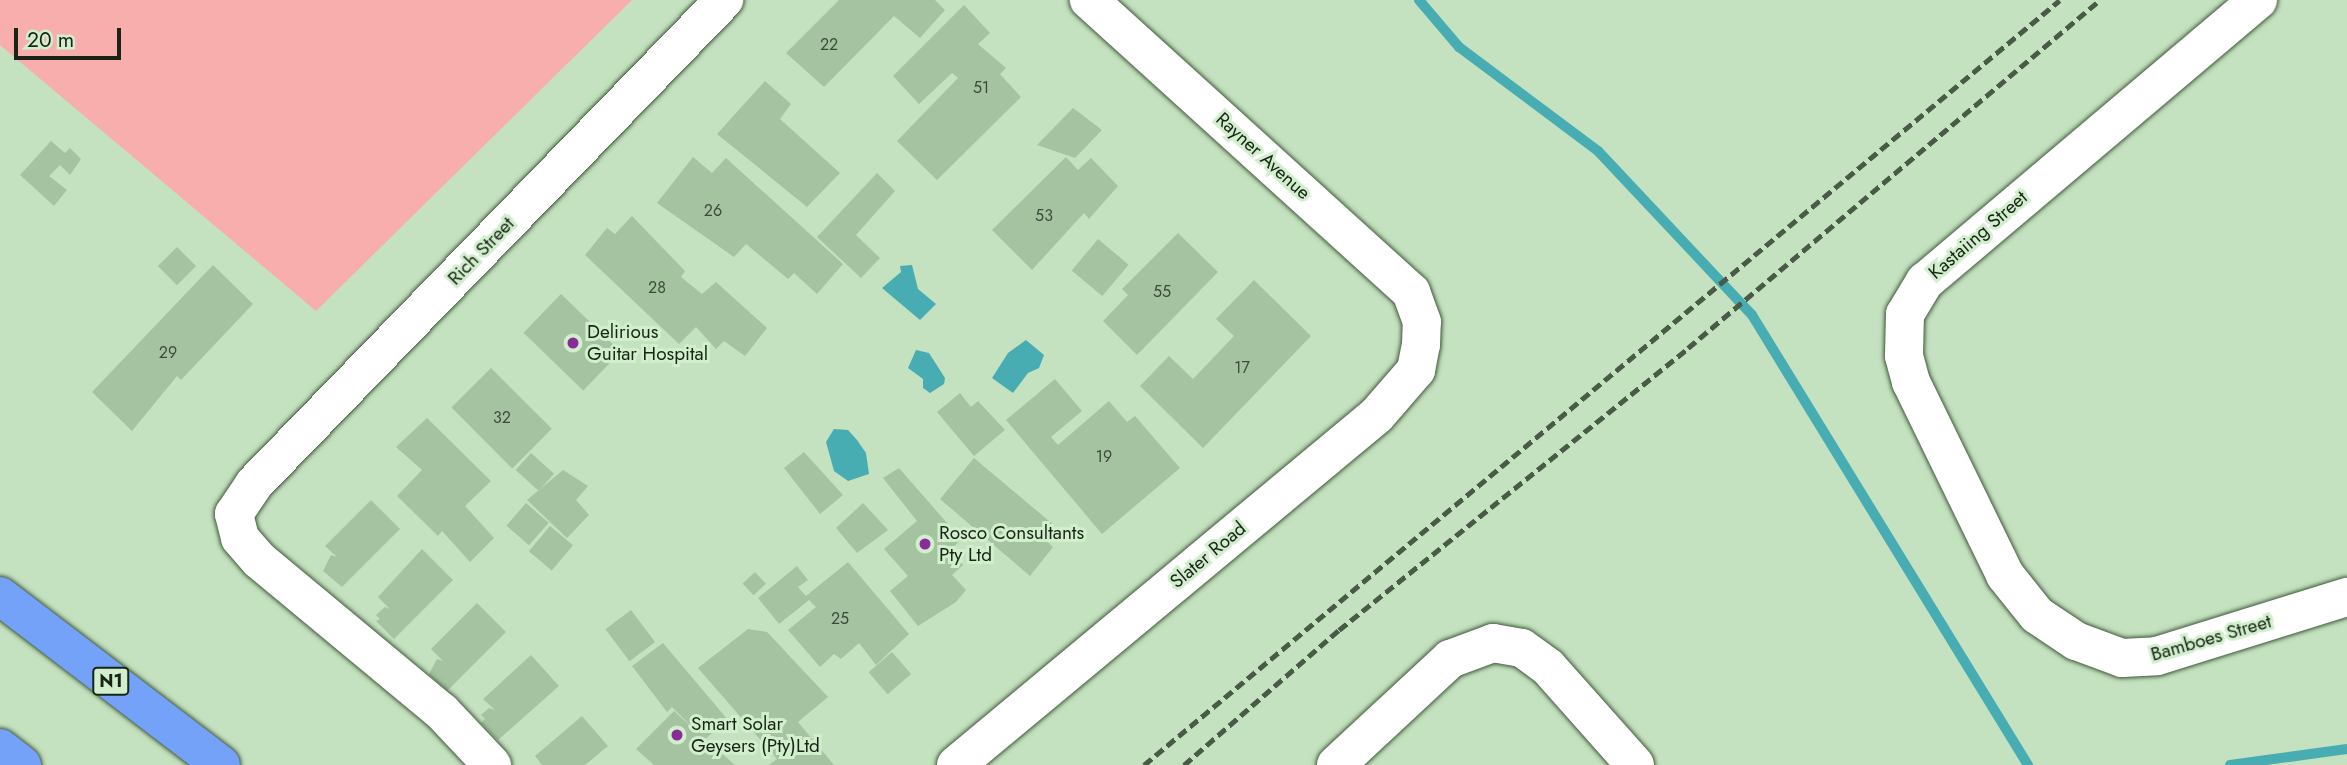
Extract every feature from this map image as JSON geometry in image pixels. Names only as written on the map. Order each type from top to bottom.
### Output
[{"type":"highway","name":"N1","points":[[0,596],[221,765]]},
{"type":"highway","points":[[0,748],[22,765]]},
{"type":"street","name":"Rich Street","points":[[492,765],[442,712],[259,560],[234,527],[237,503],[724,0]]},
{"type":"street","name":"Rayner Avenue","points":[[1089,0],[1380,262],[1411,292],[1422,322]]},
{"type":"street","name":"Kastaiing Street","points":[[2076,641],[2036,615],[2006,575],[1912,382],[1903,356],[1905,314],[1914,295],[1943,263],[2258,0]]},
{"type":"street","name":"Slater Road","points":[[956,765],[1401,392],[1416,370],[1422,322]]},
{"type":"street","name":"Bamboes Street","points":[[2076,641],[2109,656],[2146,658],[2347,597]]},
{"type":"street","points":[[1336,765],[1438,668],[1465,650],[1508,644],[1535,656],[1635,765]]},
{"type":"shaded area","points":[[0,0],[632,0],[316,311],[0,45]]},
{"type":"water","points":[[912,265],[918,289],[936,304],[920,320],[882,288],[901,272],[900,266]]},
{"type":"water","points":[[1026,340],[1044,355],[1039,368],[1028,373],[1013,393],[992,378],[1008,353]]},
{"type":"water","points":[[916,350],[929,353],[945,378],[944,384],[930,393],[923,388],[923,379],[908,368]]},
{"type":"water","points":[[834,429],[848,430],[857,440],[866,453],[869,474],[848,481],[834,471],[826,442]]},
{"type":"building","points":[[839,0],[935,0],[945,10],[920,38],[894,16],[824,87],[786,53]]},
{"type":"building","points":[[964,5],[990,33],[978,44],[1006,68],[1000,74],[1021,97],[937,180],[897,141],[958,78],[952,73],[919,104],[893,76]]},
{"type":"building","points":[[765,81],[791,104],[780,119],[840,173],[807,207],[717,134]]},
{"type":"building","points":[[1073,108],[1102,130],[1075,158],[1037,145]]},
{"type":"building","points":[[51,141],[65,153],[70,148],[81,159],[70,175],[60,165],[49,176],[67,190],[54,206],[20,175]]},
{"type":"building","points":[[693,157],[712,173],[726,158],[843,264],[817,294],[794,273],[788,279],[746,244],[734,257],[657,203]]},
{"type":"building","points":[[1066,157],[1078,170],[1091,158],[1118,186],[1089,219],[1084,213],[1032,270],[992,230]]},
{"type":"building","points":[[877,173],[895,191],[856,235],[880,258],[861,278],[817,237]]},
{"type":"building","points":[[632,216],[685,271],[681,277],[702,294],[716,282],[767,328],[745,356],[724,341],[716,349],[696,327],[679,344],[585,255],[607,228],[615,234]]},
{"type":"building","points":[[1178,233],[1218,272],[1137,355],[1103,321],[1128,295],[1122,289]]},
{"type":"building","points":[[1098,239],[1129,265],[1102,296],[1072,270]]},
{"type":"building","points":[[177,247],[196,266],[177,285],[158,266]]},
{"type":"building","points":[[213,265],[253,304],[181,380],[177,376],[132,431],[92,392]]},
{"type":"building","points":[[1254,280],[1311,336],[1203,448],[1140,386],[1169,356],[1193,379],[1234,336],[1216,319]]},
{"type":"building","name":"Delirious Guitar Hospital","points":[[561,294],[621,352],[583,391],[523,333]]},
{"type":"building","points":[[491,368],[552,429],[512,468],[451,408]]},
{"type":"building","points":[[1055,379],[1082,411],[1051,437],[1058,445],[1109,401],[1127,422],[1135,416],[1180,468],[1102,534],[1006,420]]},
{"type":"building","points":[[960,393],[971,407],[978,401],[1005,430],[974,456],[937,412]]},
{"type":"building","points":[[427,418],[491,481],[465,506],[494,538],[470,562],[442,531],[438,536],[397,496],[422,470],[396,447]]},
{"type":"building","points":[[804,452],[843,495],[820,514],[784,468]]},
{"type":"building","points":[[531,453],[554,474],[539,491],[516,470]]},
{"type":"building","points":[[974,458],[1055,526],[1044,539],[1053,547],[1030,576],[940,499]]},
{"type":"building","name":"Rosco Consultants Pty Ltd","points":[[899,468],[961,539],[951,550],[963,565],[952,575],[966,590],[956,602],[918,626],[890,591],[908,576],[884,549],[917,521],[883,478]]},
{"type":"building","points":[[563,470],[588,486],[576,500],[589,515],[567,538],[527,500]]},
{"type":"building","points":[[371,500],[400,529],[342,587],[323,571],[331,555],[337,557],[325,546]]},
{"type":"building","points":[[526,503],[549,523],[529,545],[506,526]]},
{"type":"building","points":[[863,503],[888,530],[857,553],[836,528]]},
{"type":"building","points":[[550,526],[573,545],[552,571],[529,551]]},
{"type":"building","points":[[422,549],[453,580],[394,639],[376,621],[380,619],[376,615],[385,607],[390,609],[378,597]]},
{"type":"building","points":[[848,562],[909,634],[876,665],[859,643],[841,659],[834,654],[820,667],[788,630],[816,607],[809,600],[779,624],[758,598],[797,566],[808,580],[798,587],[806,596]]},
{"type":"building","points":[[755,572],[766,584],[753,595],[743,584]]},
{"type":"building","points":[[477,603],[506,632],[447,691],[429,674],[437,659],[443,661],[431,649]]},
{"type":"building","points":[[631,610],[655,642],[630,661],[605,629]]},
{"type":"building","points":[[748,629],[767,632],[828,697],[798,722],[834,765],[769,765],[777,759],[698,668]]},
{"type":"building","points":[[663,643],[728,720],[705,739],[735,765],[654,765],[636,749],[674,711],[695,730],[672,707],[667,712],[632,666]]},
{"type":"building","points":[[892,652],[911,674],[888,694],[869,672]]},
{"type":"building","points":[[531,655],[559,686],[498,740],[481,723],[485,719],[481,715],[489,708],[495,710],[483,699]]},
{"type":"building","points":[[582,716],[608,746],[585,765],[542,765],[535,756]]},
{"type":"waterway","points":[[1419,0],[1459,47],[1598,151],[1752,315],[2028,765]]},
{"type":"waterway","points":[[2230,765],[2347,749]]},
{"type":"railway","points":[[1144,765],[2060,0]]},
{"type":"railway","points":[[1184,765],[1339,630],[1688,348],[2100,0]]},
{"type":"place","name":"Delirious Guitar Hospital","points":[[573,343]]},
{"type":"place","name":"Rosco Consultants Pty Ltd","points":[[925,544]]},
{"type":"place","name":"Smart Solar Geysers (Pty)Ltd","points":[[677,735]]}]
